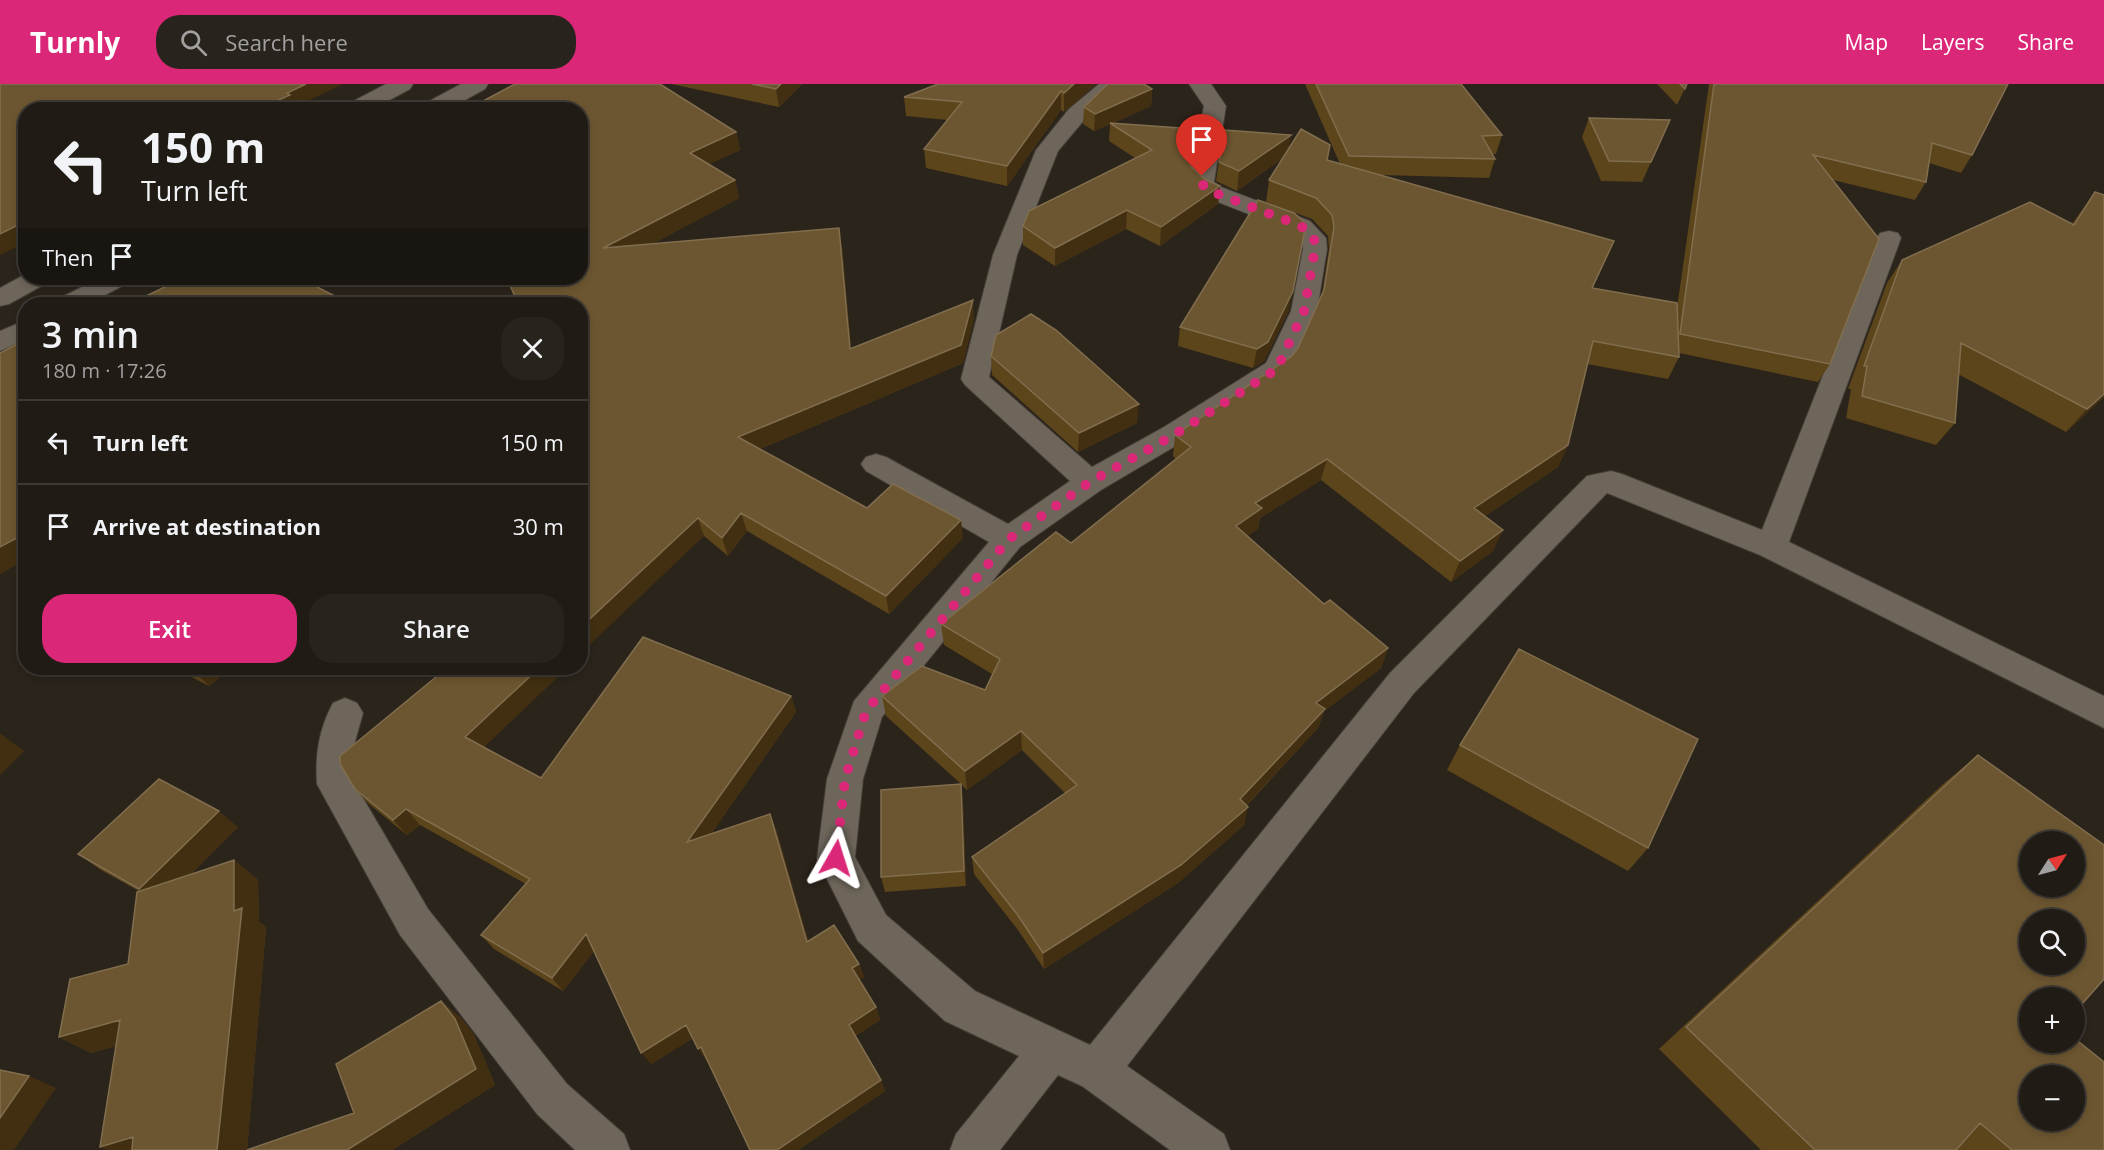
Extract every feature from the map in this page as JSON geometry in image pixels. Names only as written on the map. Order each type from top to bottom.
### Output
[{"type":"street","points":[[369,102],[402,84]]},
{"type":"street","points":[[444,102],[477,84]]},
{"type":"street","points":[[1090,482],[975,379],[1005,255],[1047,150],[1077,114],[1112,84]]},
{"type":"street","points":[[1200,84],[1215,106],[1202,176],[1203,185],[1213,192],[1301,226],[1314,238],[1315,249],[1304,311],[1277,369],[1174,435],[1090,482],[1009,539],[866,711],[845,779],[836,858],[872,928],[960,1006],[1096,1071],[1208,1150]]},
{"type":"street","points":[[1771,547],[1889,238]]},
{"type":"street","points":[[0,298],[25,285]]},
{"type":"street","points":[[82,297],[106,285]]},
{"type":"street","points":[[0,342],[18,332]]},
{"type":"street","points":[[876,464],[1009,539]]},
{"type":"street","points":[[1096,1071],[1402,683],[1591,488],[1598,484],[1611,482],[1771,547],[2104,712]]},
{"type":"street","points":[[345,713],[333,756],[335,784],[414,922],[552,1099],[608,1150]]},
{"type":"street","points":[[972,1150],[1052,1049]]},
{"type":"building","points":[[0,84],[306,84],[275,102],[18,102],[18,225],[0,234]]},
{"type":"building","points":[[515,84],[660,84],[736,132],[690,153],[735,180],[603,248],[839,228],[850,349],[973,300],[961,345],[738,437],[867,508],[893,484],[961,520],[886,596],[741,513],[722,538],[698,518],[588,621],[588,297],[515,297],[510,285],[588,285],[588,102],[480,102]]},
{"type":"building","points":[[752,84],[781,84],[776,89]]},
{"type":"building","points":[[938,84],[1074,84],[1064,93],[1061,91],[1007,166],[924,149],[962,102],[904,97]]},
{"type":"building","points":[[1108,84],[1144,84],[1152,89],[1095,114],[1084,107]]},
{"type":"building","points":[[1316,84],[1461,84],[1502,135],[1482,136],[1495,159],[1349,156]]},
{"type":"building","points":[[1714,84],[2008,84],[1972,155],[1932,143],[1926,182],[1813,155],[1879,239],[1830,364],[1680,334]]},
{"type":"building","points":[[1589,118],[1670,120],[1651,162],[1609,161]]},
{"type":"building","points":[[1110,123],[1195,129],[1190,157],[1191,167],[1206,180],[1220,186],[1161,227],[1127,210],[1055,248],[1023,226],[1029,211],[1152,150]]},
{"type":"building","points":[[1301,129],[1330,145],[1327,160],[1614,241],[1592,288],[1677,303],[1679,357],[1593,341],[1568,445],[1474,508],[1503,530],[1460,561],[1327,459],[1255,503],[1262,508],[1236,526],[1324,604],[1330,600],[1388,648],[1316,703],[1325,709],[1240,799],[1248,807],[1181,865],[1043,953],[1017,914],[972,857],[1077,785],[1021,731],[965,771],[882,696],[922,666],[985,690],[1000,659],[941,624],[1056,532],[1071,543],[1191,447],[1175,435],[1292,356],[1298,348],[1324,290],[1334,227],[1332,215],[1316,198],[1269,180]]},
{"type":"building","points":[[1224,130],[1291,135],[1239,171],[1219,162]]},
{"type":"building","points":[[2095,192],[2104,195],[2104,394],[2087,409],[1961,343],[1955,423],[1862,396],[1867,366],[1864,366],[1902,260],[2030,202],[2074,225]]},
{"type":"building","points":[[1258,200],[1294,213],[1304,222],[1305,229],[1293,291],[1268,342],[1257,349],[1180,327]]},
{"type":"building","points":[[169,285],[313,285],[337,297],[144,297]]},
{"type":"building","points":[[1031,314],[1056,330],[1139,404],[1079,433],[991,356],[996,335]]},
{"type":"building","points":[[18,343],[18,537],[0,547],[0,353]]},
{"type":"building","points":[[643,637],[791,696],[687,842],[770,814],[807,942],[834,925],[859,964],[852,968],[876,1007],[849,1025],[881,1080],[777,1150],[750,1150],[701,1047],[698,1049],[686,1025],[641,1053],[586,934],[552,978],[481,935],[530,879],[406,809],[393,820],[355,789],[340,764],[340,756],[438,675],[531,675],[465,737],[541,778]]},
{"type":"building","points":[[1519,649],[1698,739],[1648,848],[1460,745]]},
{"type":"building","points":[[1978,755],[2084,831],[2019,831],[2019,897],[2085,897],[2085,831],[2104,845],[2104,979],[2085,1001],[2085,987],[2019,987],[2019,1053],[2085,1053],[2085,1047],[2104,1062],[2104,1150],[2012,1150],[1980,1123],[1956,1150],[1815,1150],[1686,1027]]},
{"type":"building","points":[[159,779],[219,811],[139,889],[78,854]]},
{"type":"building","points":[[961,784],[964,871],[881,877],[881,790]]},
{"type":"building","points":[[234,860],[234,911],[242,908],[217,1150],[132,1150],[133,1137],[100,1147],[120,1020],[59,1037],[70,979],[128,964],[137,892]]},
{"type":"building","points":[[441,1001],[455,1019],[476,1069],[347,1150],[247,1150],[354,1113],[336,1064]]},
{"type":"building","points":[[0,1070],[29,1076],[0,1118]]},
{"type":"route","points":[[836,858],[845,779],[866,711],[1009,539],[1090,482],[1174,435],[1277,369],[1304,311],[1315,249],[1314,238],[1301,226],[1213,192],[1203,185],[1202,176]]}]
